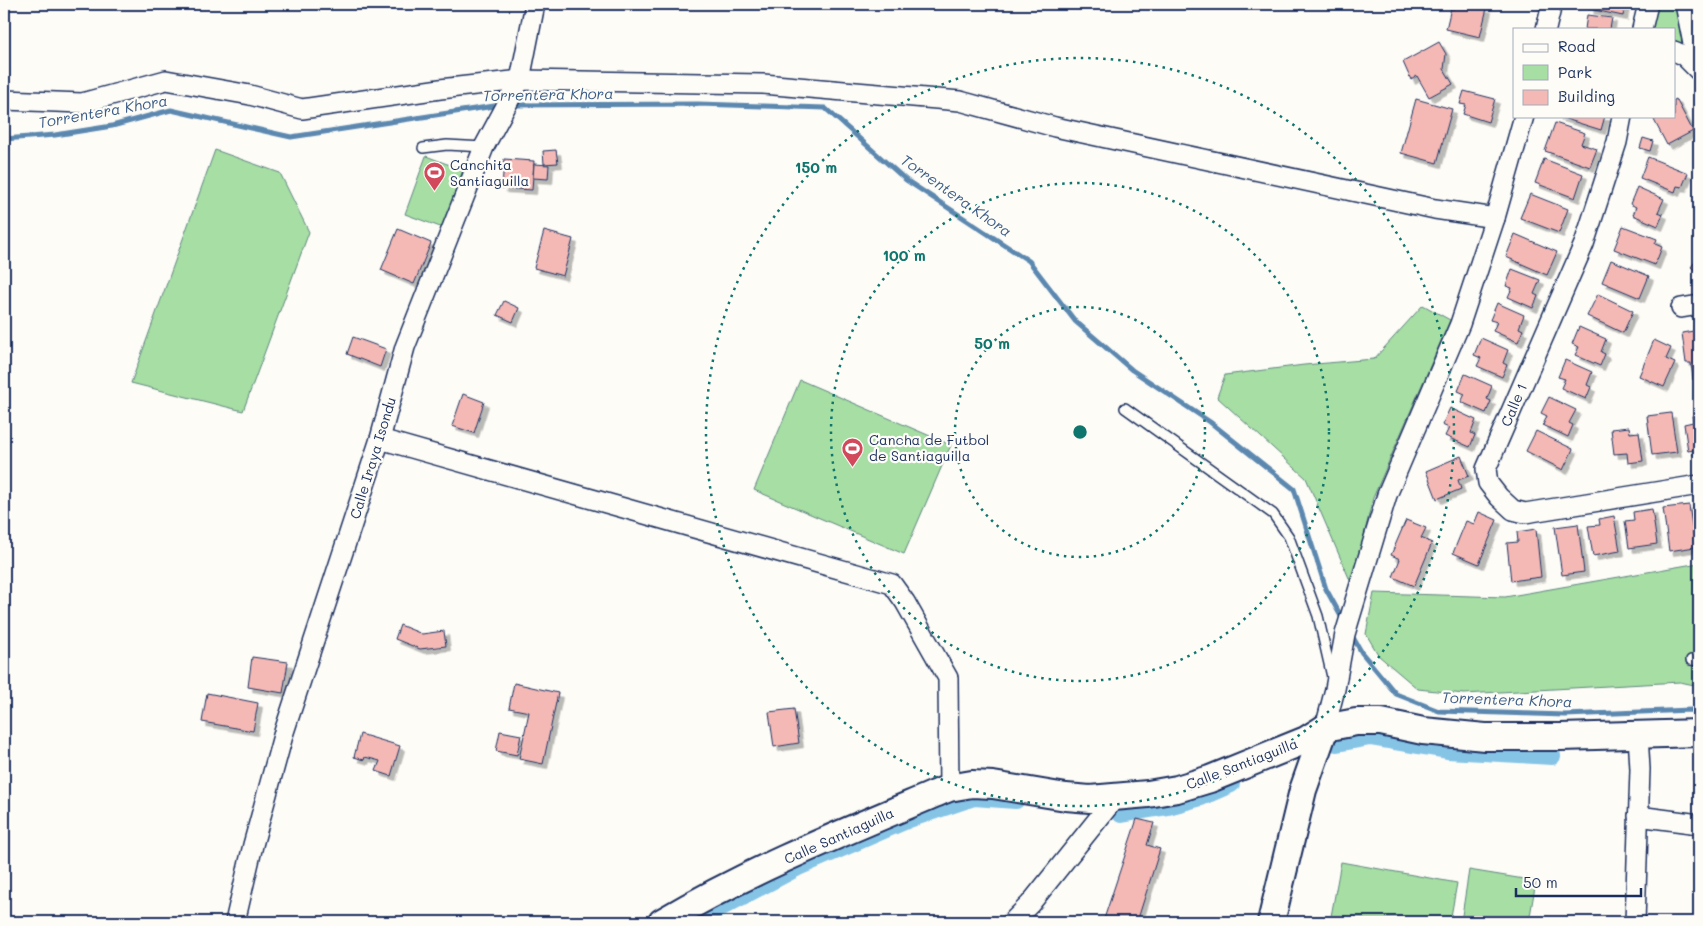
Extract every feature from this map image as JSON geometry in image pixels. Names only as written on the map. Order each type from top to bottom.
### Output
[{"type":"street","name":"Calle Iraya Isondu","points":[[235,922],[253,845],[284,732],[380,439],[406,347],[484,147],[516,88],[535,4]]},
{"type":"street","points":[[1546,28],[1552,4]]},
{"type":"street","points":[[1642,28],[1648,4]]},
{"type":"street","points":[[1685,4],[1699,70]]},
{"type":"street","points":[[1676,52],[1683,54],[1699,70]]},
{"type":"street","points":[[4,100],[82,103],[166,80],[302,108],[440,89],[763,84],[960,101],[1055,127],[1426,207],[1495,218]]},
{"type":"street","points":[[1271,922],[1303,790],[1325,728],[1335,689],[1345,634],[1387,496],[1460,324],[1495,218],[1523,118]]},
{"type":"street","name":"Calle 1","points":[[1622,118],[1617,142],[1584,244],[1486,469],[1488,483],[1513,510],[1525,513],[1699,485]]},
{"type":"street","points":[[380,439],[892,584],[905,602],[948,678],[949,788]]},
{"type":"street","name":"Calle Santiaguilla","points":[[662,922],[701,899],[752,874],[949,788],[972,784],[993,785],[1090,799],[1148,794],[1177,789],[1210,779],[1306,740],[1325,728],[1356,722],[1381,722],[1423,731],[1485,737],[1699,733]]},
{"type":"street","points":[[1635,922],[1640,769],[1638,735]]},
{"type":"street","points":[[1012,922],[1030,904],[1115,798]]},
{"type":"street","points":[[1638,816],[1699,824]]},
{"type":"lane","points":[[423,148],[446,145],[484,147]]},
{"type":"lane","points":[[1125,408],[1273,514],[1289,536],[1318,616],[1335,689]]},
{"type":"green space","points":[[1654,4],[1681,4],[1691,51],[1676,45],[1676,28],[1648,28]]},
{"type":"green space","points":[[215,150],[280,173],[309,232],[243,411],[131,383]]},
{"type":"green space","name":"Canchita Santiaguilla","points":[[426,156],[463,170],[443,228],[405,214]]},
{"type":"green space","points":[[1423,305],[1450,320],[1373,498],[1352,585],[1306,478],[1217,397],[1225,375],[1304,365],[1374,359]]},
{"type":"green space","name":"Cancha de Futbol de Santiaguilla","points":[[800,380],[951,445],[904,554],[754,490]]},
{"type":"green space","points":[[1699,563],[1699,686],[1680,682],[1464,694],[1418,689],[1379,656],[1366,634],[1374,593],[1505,597]]},
{"type":"green space","points":[[1341,862],[1457,883],[1450,922],[1330,922]]},
{"type":"green space","points":[[1469,870],[1536,881],[1529,922],[1461,922]]},
{"type":"building","points":[[1455,4],[1470,4],[1487,8],[1480,37],[1446,29],[1451,8],[1454,9]]},
{"type":"building","points":[[1591,4],[1625,4],[1623,16],[1589,9]]},
{"type":"building","points":[[1587,15],[1612,18],[1610,28],[1585,28]]},
{"type":"building","points":[[1439,42],[1446,54],[1444,69],[1453,84],[1429,97],[1417,76],[1411,80],[1403,62]]},
{"type":"building","points":[[1464,91],[1495,99],[1488,122],[1463,114],[1466,105],[1460,104]]},
{"type":"building","points":[[1416,99],[1452,109],[1437,163],[1401,153]]},
{"type":"building","points":[[1676,99],[1693,131],[1667,145],[1654,120],[1658,118],[1676,118]]},
{"type":"building","points":[[1562,118],[1604,118],[1601,130]]},
{"type":"building","points":[[1555,123],[1585,133],[1581,144],[1597,149],[1590,167],[1545,151]]},
{"type":"building","points":[[1643,138],[1653,141],[1650,151],[1640,148]]},
{"type":"building","points":[[556,150],[558,163],[544,164],[543,151]]},
{"type":"building","points":[[1648,157],[1688,173],[1682,187],[1677,186],[1675,192],[1640,178]]},
{"type":"building","points":[[504,159],[534,161],[532,190],[502,188]]},
{"type":"building","points":[[1544,159],[1583,174],[1575,198],[1535,183]]},
{"type":"building","points":[[534,164],[549,165],[548,179],[533,178]]},
{"type":"building","points":[[1637,187],[1664,199],[1658,212],[1663,214],[1658,226],[1633,215],[1636,207],[1630,204]]},
{"type":"building","points":[[1530,194],[1568,209],[1559,233],[1520,218]]},
{"type":"building","points":[[1623,226],[1657,239],[1655,244],[1662,247],[1655,265],[1614,249]]},
{"type":"building","points":[[398,229],[431,243],[414,284],[381,270]]},
{"type":"building","points":[[544,231],[573,239],[563,276],[534,268]]},
{"type":"building","points":[[1515,234],[1557,252],[1547,275],[1506,257]]},
{"type":"building","points":[[1699,257],[1699,274],[1691,267]]},
{"type":"building","points":[[1611,260],[1649,276],[1640,298],[1602,282]]},
{"type":"building","points":[[1512,269],[1540,280],[1534,294],[1538,296],[1533,308],[1508,297],[1512,288],[1506,286]]},
{"type":"building","points":[[1598,294],[1633,311],[1623,333],[1587,316]]},
{"type":"building","points":[[504,301],[519,308],[513,322],[497,315]]},
{"type":"building","points":[[1497,303],[1524,315],[1519,328],[1523,330],[1518,342],[1493,331],[1497,322],[1490,320]]},
{"type":"building","points":[[1579,327],[1606,339],[1601,352],[1605,354],[1600,366],[1575,355],[1579,347],[1572,344]]},
{"type":"building","points":[[1699,330],[1699,378],[1693,380],[1691,363],[1686,363],[1682,333]]},
{"type":"building","points":[[353,337],[386,349],[380,367],[347,354]]},
{"type":"building","points":[[1481,338],[1508,350],[1503,363],[1507,365],[1502,377],[1477,366],[1481,358],[1474,355]]},
{"type":"building","points":[[1654,340],[1671,348],[1666,359],[1675,363],[1664,387],[1639,376]]},
{"type":"building","points":[[1565,360],[1592,372],[1587,385],[1591,387],[1586,399],[1561,388],[1565,379],[1558,377]]},
{"type":"building","points":[[1465,374],[1492,386],[1487,399],[1491,401],[1486,413],[1461,402],[1465,394],[1458,391]]},
{"type":"building","points":[[463,394],[484,402],[474,433],[452,426]]},
{"type":"building","points":[[1549,397],[1576,410],[1569,423],[1573,425],[1568,437],[1543,425],[1547,416],[1541,413]]},
{"type":"building","points":[[1450,408],[1476,420],[1471,433],[1475,435],[1470,447],[1445,436],[1449,428],[1442,425]]},
{"type":"building","points":[[1671,413],[1677,452],[1652,455],[1647,416]]},
{"type":"building","points":[[1699,414],[1699,449],[1688,451],[1684,424],[1693,422],[1692,416]]},
{"type":"building","points":[[1629,427],[1630,433],[1639,432],[1643,461],[1628,463],[1627,453],[1614,454],[1611,429]]},
{"type":"building","points":[[1536,431],[1573,449],[1563,470],[1526,451]]},
{"type":"building","points":[[1461,456],[1469,476],[1458,480],[1461,489],[1437,499],[1426,471]]},
{"type":"building","points":[[1689,505],[1695,547],[1669,551],[1663,508]]},
{"type":"building","points":[[1652,509],[1657,544],[1629,548],[1625,521],[1634,520],[1633,512]]},
{"type":"building","points":[[1479,512],[1497,520],[1479,564],[1453,553],[1466,521],[1474,524]]},
{"type":"building","points":[[1614,516],[1620,551],[1593,556],[1588,526],[1600,525],[1599,519]]},
{"type":"building","points":[[1406,520],[1426,528],[1421,538],[1432,543],[1414,586],[1393,577],[1400,559],[1391,555]]},
{"type":"building","points":[[1578,524],[1584,572],[1562,575],[1555,527]]},
{"type":"building","points":[[1536,529],[1541,577],[1511,581],[1507,543],[1518,542],[1517,532]]},
{"type":"building","points":[[400,625],[422,634],[444,631],[446,646],[420,649],[395,639]]},
{"type":"building","points":[[252,657],[288,662],[283,693],[248,687]]},
{"type":"building","points":[[514,683],[558,693],[543,764],[519,759],[529,712],[509,708]]},
{"type":"building","points":[[207,693],[258,703],[253,731],[202,722]]},
{"type":"building","points":[[794,709],[799,743],[774,747],[769,712]]},
{"type":"building","points":[[500,731],[521,735],[517,755],[496,751]]},
{"type":"building","points":[[360,734],[400,746],[391,776],[376,771],[380,761],[365,757],[364,760],[354,757]]},
{"type":"building","points":[[1137,819],[1154,823],[1147,845],[1160,849],[1137,922],[1103,922]]},
{"type":"waterway","name":"Torrentera Khora","points":[[512,105],[698,104],[825,108],[906,180],[1029,261],[1075,321],[1132,370],[1210,422],[1294,489],[1326,589],[1343,620]]},
{"type":"waterway","name":"Torrentera Khora","points":[[4,139],[55,135],[112,126],[171,110],[291,137],[501,105]]},
{"type":"waterway","name":"Torrentera Khora","points":[[1351,634],[1362,653],[1396,694],[1439,711],[1565,715],[1691,710],[1699,712]]},
{"type":"waterway","points":[[1337,743],[1370,737],[1447,750],[1552,756]]},
{"type":"waterway","points":[[1121,814],[1168,806],[1201,797],[1231,784]]},
{"type":"waterway","points":[[693,922],[798,867],[909,819],[974,797],[1016,800]]},
{"type":"place","name":"Canchita Santiaguilla","points":[[434,192]]},
{"type":"place","name":"Cancha de Futbol de Santiaguilla","points":[[853,467]]}]
